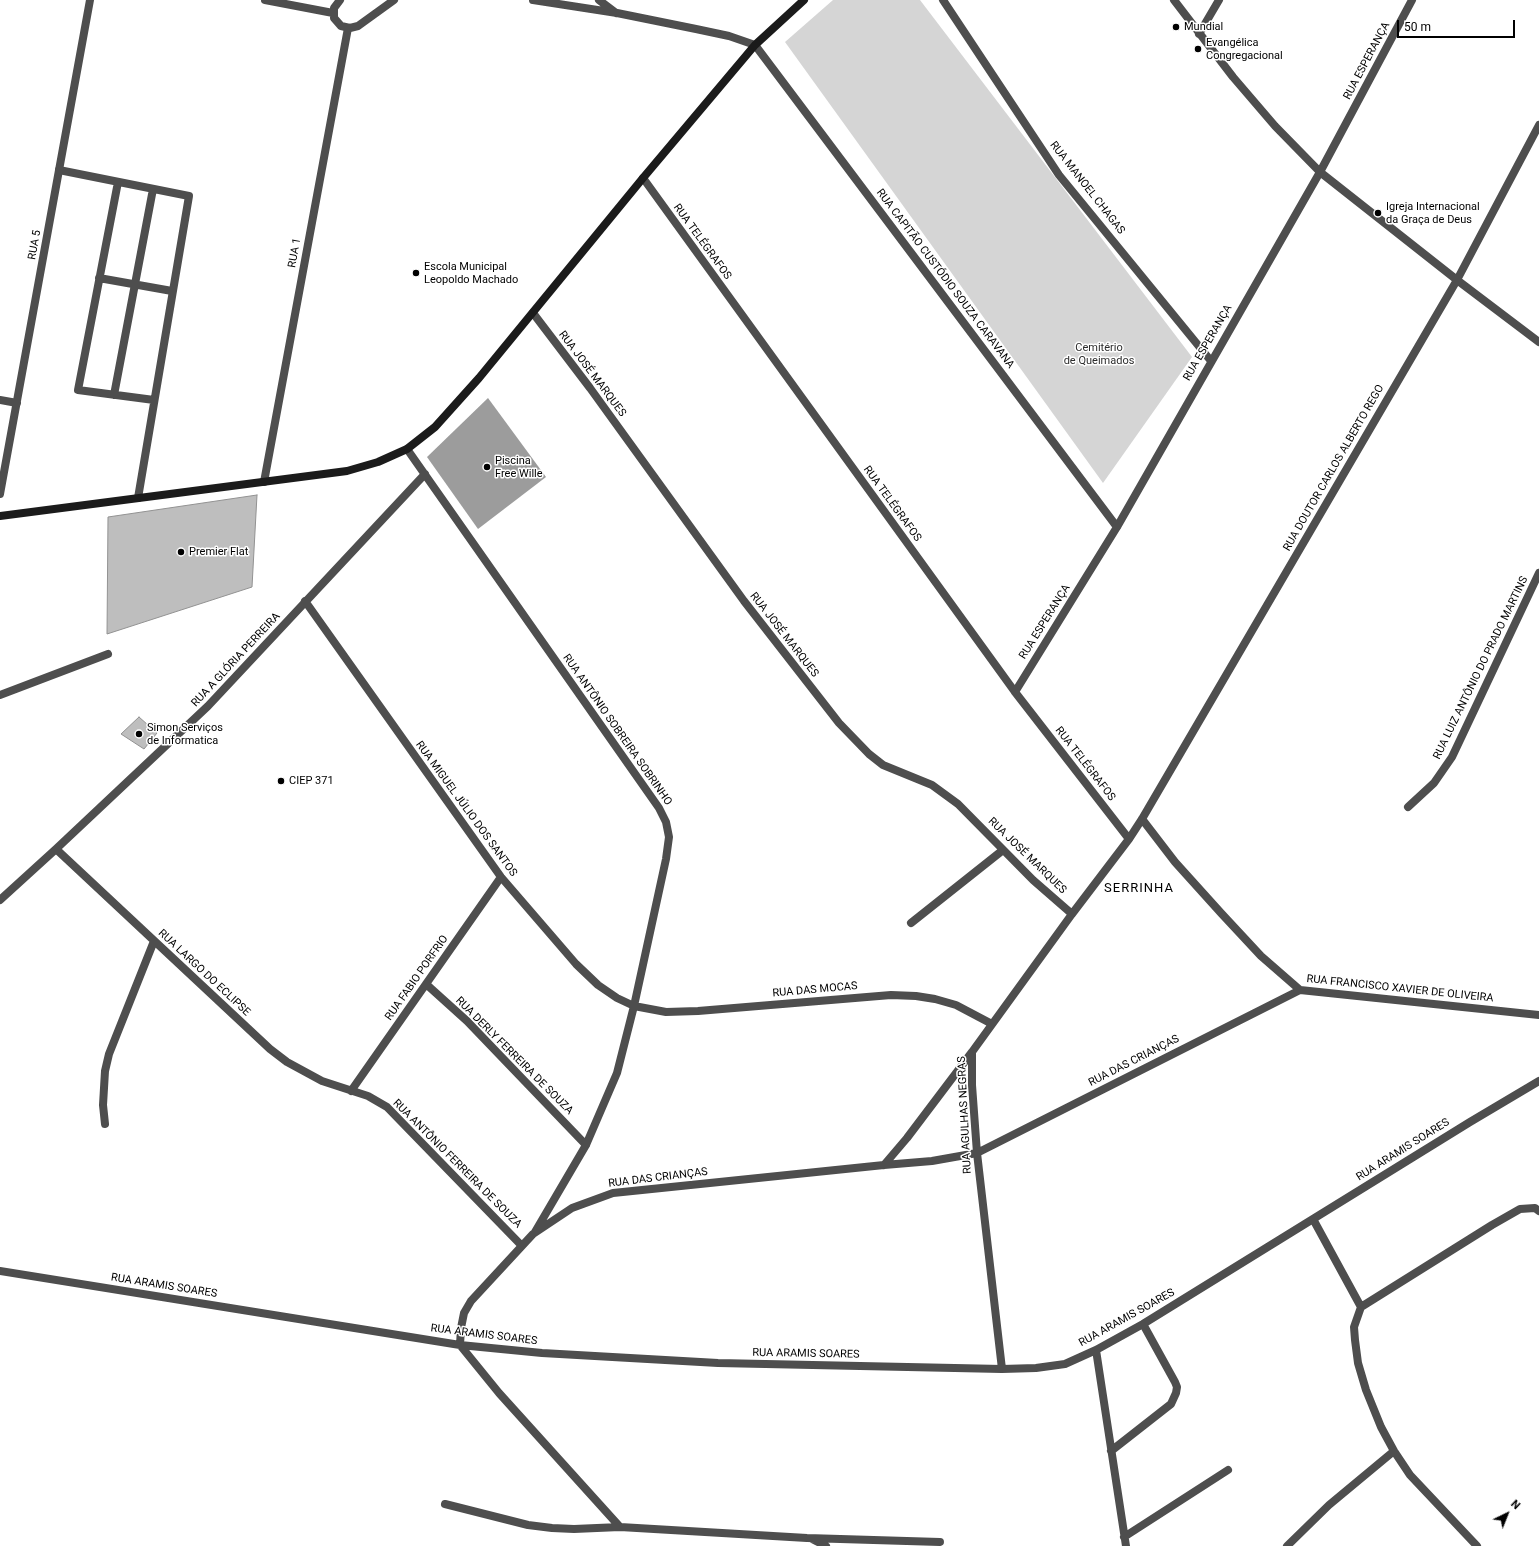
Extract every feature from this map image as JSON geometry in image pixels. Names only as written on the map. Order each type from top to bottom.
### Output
[{"type":"main road","points":[[0,516],[347,471],[378,462],[408,449],[434,427],[479,378],[643,178],[755,45],[804,0]]},
{"type":"street","name":"RUA 5","points":[[0,494],[90,0]]},
{"type":"street","points":[[265,0],[333,13]]},
{"type":"street","points":[[340,0],[334,8],[333,13],[339,24],[348,28],[358,26],[394,0]]},
{"type":"street","points":[[536,0],[617,13],[703,30],[729,36],[755,45]]},
{"type":"street","points":[[599,0],[617,13]]},
{"type":"street","name":"RUA MANOEL CHAGAS","points":[[943,0],[1059,175],[1211,361]]},
{"type":"street","points":[[1174,0],[1233,77],[1274,126],[1320,172],[1457,280],[1539,342]]},
{"type":"street","points":[[1199,34],[1219,0]]},
{"type":"street","name":"RUA ESPERANÇA","points":[[1015,692],[1117,527],[1320,172],[1412,0]]},
{"type":"street","name":"RUA 1","points":[[264,482],[348,28]]},
{"type":"street","name":"RUA CAPITÃO CUSTÓDIO SOUZA CARAVANA","points":[[755,45],[1117,527]]},
{"type":"street","name":"RUA DOUTOR CARLOS ALBERTO REGO","points":[[1142,819],[1457,280],[1539,126]]},
{"type":"street","points":[[59,170],[189,196],[138,498]]},
{"type":"street","name":"RUA TELÉGRAFOS","points":[[643,178],[1015,692],[1129,839]]},
{"type":"street","points":[[118,182],[78,390],[154,400]]},
{"type":"street","points":[[114,395],[152,189]]},
{"type":"street","points":[[99,278],[172,291]]},
{"type":"street","name":"RUA JOSÉ MARQUES","points":[[533,313],[590,388],[744,601],[839,723],[869,754],[883,765],[918,779],[944,793],[958,804],[1033,880],[1072,914]]},
{"type":"street","points":[[0,400],[17,403]]},
{"type":"street","name":"RUA ANTÔNIO SOBREIRA SOBRINHO","points":[[408,449],[655,802],[666,822],[669,837],[666,859],[634,1006],[617,1073],[586,1144],[533,1234]]},
{"type":"street","name":"RUA A GLÓRIA PERREIRA","points":[[0,900],[56,850],[208,706],[425,474]]},
{"type":"street","name":"RUA LUIZ ANTÔNIO DO PRADO MARTINS","points":[[1408,807],[1434,783],[1452,757],[1539,572]]},
{"type":"street","name":"RUA MIGUEL JÚLIO DOS SANTOS","points":[[305,601],[501,877],[576,964],[598,984],[617,998],[634,1006]]},
{"type":"street","points":[[0,695],[108,654]]},
{"type":"street","name":"RUA AGULHAS NEGRAS","points":[[1002,1369],[977,1153],[972,1085],[972,1052],[1072,914],[1129,839],[1142,819]]},
{"type":"street","name":"RUA FRANCISCO XAVIER DE OLIVEIRA","points":[[1142,819],[1175,862],[1221,913],[1261,956],[1300,990],[1539,1015]]},
{"type":"street","name":"RUA LARGO DO ECLIPSE","points":[[56,850],[255,1036],[303,1072],[322,1081],[351,1091]]},
{"type":"street","points":[[911,923],[1003,850]]},
{"type":"street","name":"RUA FABIO PORFRIO","points":[[351,1091],[501,877]]},
{"type":"street","points":[[106,1124],[103,1105],[105,1071],[109,1054],[154,941]]},
{"type":"street","name":"RUA DERLY FERREIRA DE SOUZA","points":[[426,984],[467,1021],[586,1144]]},
{"type":"street","name":"RUA DAS CRIANÇAS","points":[[460,1345],[464,1313],[471,1301],[533,1234],[572,1208],[613,1193],[932,1161],[977,1153],[1300,990]]},
{"type":"street","name":"RUA DAS MOCAS","points":[[634,1006],[666,1012],[698,1011],[891,995],[916,996],[935,999],[956,1005],[992,1024]]},
{"type":"street","points":[[884,1165],[907,1138],[972,1052]]},
{"type":"street","name":"RUA ARAMIS SOARES","points":[[0,1271],[460,1345],[542,1353],[718,1363],[1002,1369],[1036,1368],[1065,1364],[1096,1350],[1143,1324],[1539,1081]]},
{"type":"street","name":"RUA ANTÔNIO FERREIRA DE SOUZA","points":[[351,1091],[368,1096],[387,1108],[522,1246]]},
{"type":"street","points":[[1477,1546],[1410,1475],[1394,1451],[1381,1427],[1366,1390],[1358,1363],[1354,1327],[1360,1307],[1509,1214],[1520,1209],[1527,1208],[1535,1208],[1539,1211]]},
{"type":"street","points":[[1313,1219],[1360,1307]]},
{"type":"street","points":[[1111,1451],[1171,1404],[1175,1398],[1177,1387],[1175,1382],[1143,1324]]},
{"type":"street","points":[[460,1345],[494,1387],[620,1527]]},
{"type":"street","points":[[1096,1350],[1126,1546]]},
{"type":"street","points":[[1287,1546],[1329,1505],[1394,1451]]},
{"type":"street","points":[[1124,1537],[1228,1470]]},
{"type":"street","points":[[445,1504],[528,1525],[574,1529],[620,1527],[807,1538],[940,1542]]},
{"type":"street","points":[[807,1538],[826,1546]]},
{"type":"green space","name":"Cemitério de Queimados","points":[[833,0],[920,0],[1192,357],[1103,483],[785,42]]},
{"type":"shaded area","name":"Piscina Free Wille","points":[[488,398],[546,477],[478,529],[427,457]]},
{"type":"building","name":"Premier Flat","points":[[257,495],[252,587],[107,634],[108,517]]},
{"type":"building","name":"Simon Serviços de Informatica","points":[[139,717],[157,733],[144,749],[121,734]]},
{"type":"place","name":"Mundial","points":[[1176,27]]},
{"type":"place","name":"Evangélica Congregacional","points":[[1198,49]]},
{"type":"place","name":"Igreja Internacional da Graça de Deus","points":[[1378,213]]},
{"type":"place","name":"Escola Municipal Leopoldo Machado","points":[[416,273]]},
{"type":"place","name":"Piscina Free Wille","points":[[487,467]]},
{"type":"place","name":"Premier Flat","points":[[181,552]]},
{"type":"place","name":"Simon Serviços de Informatica","points":[[139,734]]},
{"type":"place","name":"CIEP 371","points":[[281,781]]},
{"type":"district","name":"SERRINHA","points":[[1139,889]]}]
